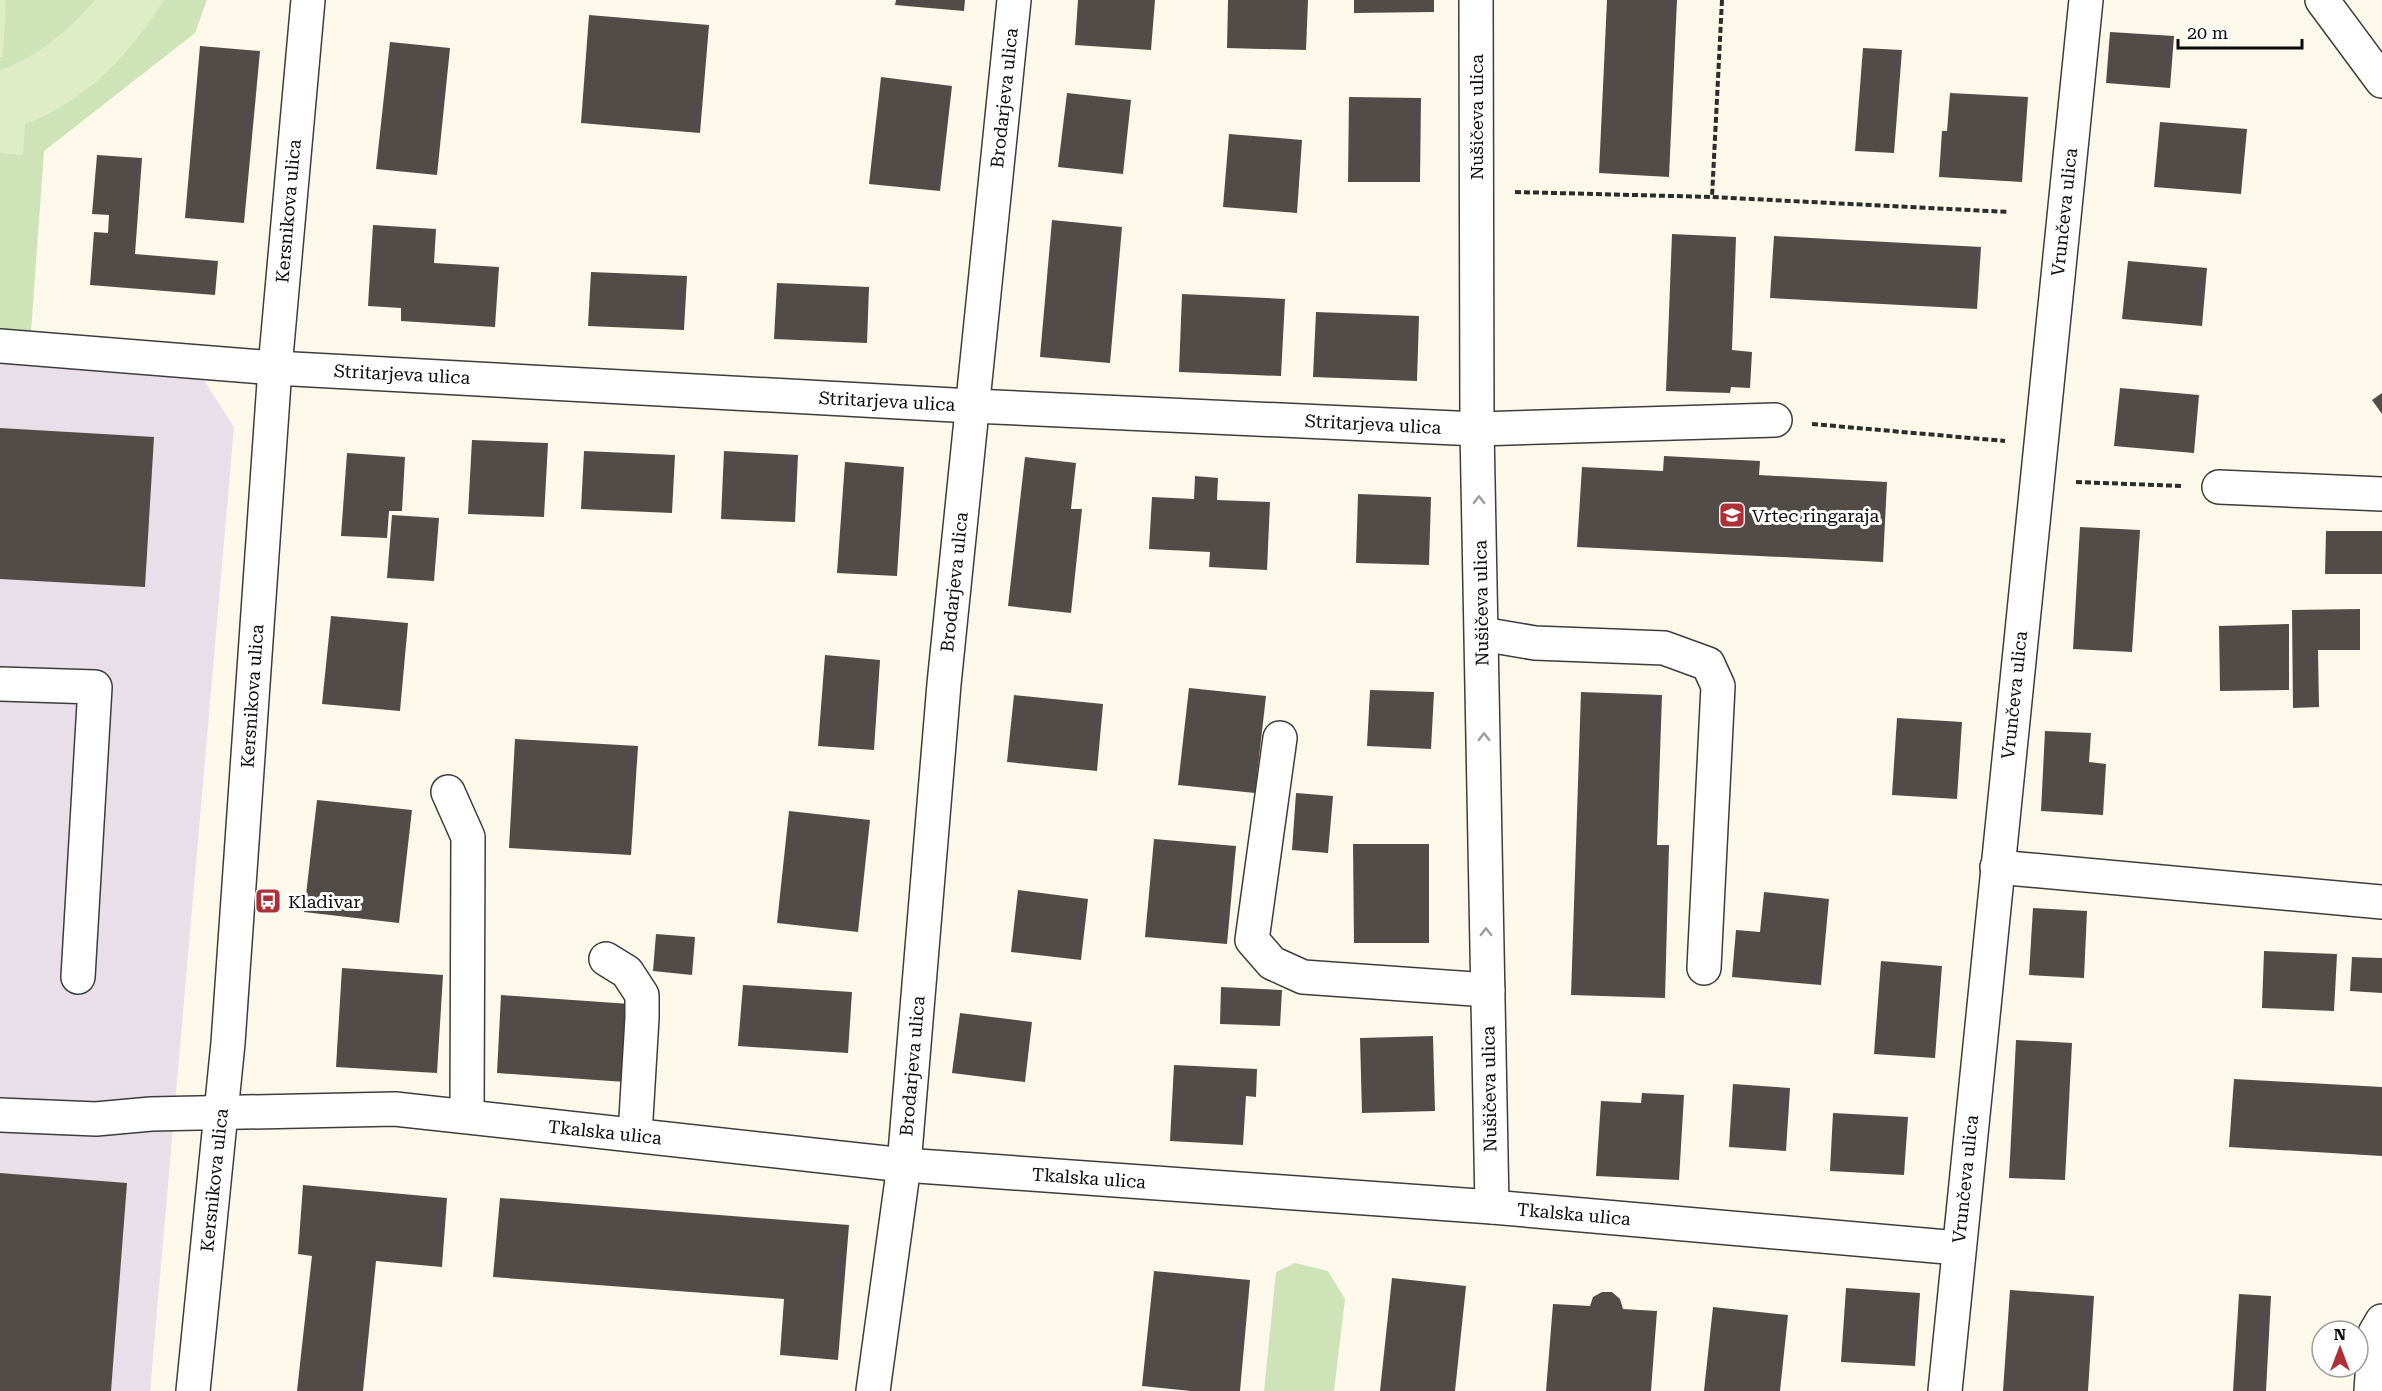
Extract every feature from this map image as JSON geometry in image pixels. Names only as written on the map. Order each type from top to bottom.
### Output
[{"type":"street","name":"Kersnikova ulica","points":[[193,1391],[228,1043],[275,368],[308,0]]},
{"type":"street","name":"Brodarjeva ulica","points":[[873,1391],[904,1165],[944,684],[1014,0]]},
{"type":"street","name":"Nušičeva ulica","points":[[1476,0],[1477,429],[1492,1207]]},
{"type":"street","name":"Vrunčeva ulica","points":[[1945,1391],[2086,0]]},
{"type":"street","points":[[2322,0],[2382,81]]},
{"type":"street","name":"Stritarjeva ulica","points":[[0,346],[275,368],[972,406],[1477,429],[1775,420]]},
{"type":"street","points":[[2219,487],[2382,494]]},
{"type":"street","points":[[1482,634],[1534,643],[1664,648],[1708,663],[1718,686],[1704,968]]},
{"type":"street","points":[[0,684],[95,687],[78,977]]},
{"type":"street","points":[[1280,738],[1252,940],[1272,963],[1303,977],[1488,990]]},
{"type":"street","points":[[448,792],[468,837],[467,1116]]},
{"type":"street","points":[[1997,867],[2382,903]]},
{"type":"street","points":[[606,959],[627,972],[642,995],[635,1135]]},
{"type":"street","name":"Tkalska ulica","points":[[0,1115],[96,1119],[151,1114],[395,1109],[904,1165],[1492,1207],[1958,1248]]},
{"type":"street","points":[[2371,1391],[2375,1333],[2382,1321]]},
{"type":"path","points":[[1712,197],[1722,0]]},
{"type":"path","points":[[1476,191],[1712,197],[2009,212]]},
{"type":"path","points":[[1775,420],[2040,444]]},
{"type":"path","points":[[2036,480],[2219,487]]},
{"type":"shaded area","points":[[0,330],[180,343],[234,427],[150,1391],[0,1391]]},
{"type":"green space","points":[[0,0],[207,0],[195,33],[44,151],[31,332],[0,330]]},
{"type":"green space","points":[[0,0],[6,0],[3,57],[0,57]]},
{"type":"green space","points":[[95,0],[164,0],[137,39],[105,74],[68,103],[25,124],[23,155],[0,153],[0,70],[40,50],[75,22]]},
{"type":"green space","points":[[1295,1263],[1328,1271],[1345,1299],[1334,1391],[1264,1391],[1276,1272]]},
{"type":"building","points":[[896,0],[965,0],[964,11],[895,5]]},
{"type":"building","points":[[1078,0],[1155,0],[1151,50],[1075,45]]},
{"type":"building","points":[[1228,0],[1308,0],[1306,50],[1227,48]]},
{"type":"building","points":[[1354,0],[1434,0],[1434,12],[1354,13]]},
{"type":"building","points":[[1607,0],[1677,0],[1669,177],[1599,173]]},
{"type":"building","points":[[589,15],[709,25],[700,133],[581,123]]},
{"type":"building","points":[[2110,32],[2174,36],[2170,88],[2106,83]]},
{"type":"building","points":[[390,42],[450,48],[437,175],[376,169]]},
{"type":"building","points":[[200,46],[260,51],[244,223],[185,218]]},
{"type":"building","points":[[1863,48],[1902,50],[1894,153],[1855,151]]},
{"type":"building","points":[[881,77],[952,86],[940,191],[869,184]]},
{"type":"building","points":[[1067,93],[1131,100],[1123,174],[1058,167]]},
{"type":"building","points":[[1950,93],[2028,97],[2022,182],[1939,177],[1942,131],[1947,131]]},
{"type":"building","points":[[1349,97],[1421,98],[1420,182],[1348,182]]},
{"type":"building","points":[[2160,122],[2247,129],[2241,194],[2154,187]]},
{"type":"building","points":[[1229,134],[1302,140],[1297,213],[1223,207]]},
{"type":"building","points":[[97,155],[142,158],[135,254],[218,261],[215,295],[90,285],[94,232],[108,233],[109,215],[92,214]]},
{"type":"building","points":[[1052,220],[1122,227],[1110,363],[1040,357]]},
{"type":"building","points":[[373,225],[436,229],[434,263],[499,267],[495,327],[401,321],[401,308],[368,306]]},
{"type":"building","points":[[1672,234],[1736,237],[1732,350],[1752,352],[1750,388],[1731,387],[1730,393],[1666,391]]},
{"type":"building","points":[[1774,236],[1981,247],[1977,309],[1770,298]]},
{"type":"building","points":[[2128,261],[2207,268],[2202,326],[2122,319]]},
{"type":"building","points":[[591,272],[687,276],[684,330],[588,326]]},
{"type":"building","points":[[777,283],[869,287],[867,343],[774,339]]},
{"type":"building","points":[[1182,294],[1285,299],[1281,376],[1179,372]]},
{"type":"building","points":[[1316,312],[1419,316],[1417,381],[1313,377]]},
{"type":"building","points":[[2120,388],[2199,395],[2194,453],[2114,446]]},
{"type":"building","points":[[2382,393],[2382,414],[2372,400]]},
{"type":"building","points":[[0,428],[154,437],[145,587],[0,579]]},
{"type":"building","points":[[472,440],[548,443],[544,517],[468,514]]},
{"type":"building","points":[[584,451],[675,455],[672,513],[581,509]]},
{"type":"building","points":[[724,451],[798,455],[795,522],[721,519]]},
{"type":"building","points":[[347,453],[405,457],[402,511],[389,511],[387,538],[341,536]]},
{"type":"building","name":"Vrtec ringaraja","points":[[1664,456],[1760,461],[1759,475],[1887,482],[1883,562],[1577,547],[1582,467],[1663,471]]},
{"type":"building","points":[[1025,457],[1076,463],[1071,509],[1082,509],[1071,613],[1008,606]]},
{"type":"building","points":[[845,462],[904,467],[897,576],[837,573]]},
{"type":"building","points":[[1195,476],[1218,478],[1217,500],[1270,502],[1267,570],[1209,567],[1210,552],[1149,549],[1152,497],[1194,499]]},
{"type":"building","points":[[1358,494],[1431,497],[1429,565],[1356,563]]},
{"type":"building","points":[[392,515],[439,518],[434,581],[387,578]]},
{"type":"building","points":[[2080,527],[2140,530],[2132,652],[2073,649]]},
{"type":"building","points":[[2326,531],[2382,531],[2382,574],[2325,574]]},
{"type":"building","points":[[2360,609],[2360,650],[2318,650],[2319,707],[2293,708],[2292,610]]},
{"type":"building","points":[[331,616],[408,623],[400,711],[322,704]]},
{"type":"building","points":[[2289,624],[2289,690],[2220,691],[2219,626]]},
{"type":"building","points":[[825,655],[880,660],[874,750],[818,746]]},
{"type":"building","points":[[1189,688],[1266,696],[1255,793],[1178,785]]},
{"type":"building","points":[[1370,690],[1434,692],[1431,749],[1367,746]]},
{"type":"building","points":[[1581,692],[1662,695],[1657,845],[1669,845],[1665,998],[1571,995]]},
{"type":"building","points":[[1014,695],[1103,704],[1097,771],[1007,762]]},
{"type":"building","points":[[1897,718],[1962,722],[1957,799],[1892,795]]},
{"type":"building","points":[[2045,731],[2091,733],[2089,762],[2106,764],[2103,815],[2041,811]]},
{"type":"building","points":[[515,739],[638,746],[631,855],[509,848]]},
{"type":"building","points":[[1296,793],[1333,796],[1328,853],[1292,850]]},
{"type":"building","points":[[317,800],[412,810],[399,923],[304,912]]},
{"type":"building","points":[[789,811],[870,820],[858,932],[777,923]]},
{"type":"building","points":[[1154,839],[1236,846],[1227,944],[1145,937]]},
{"type":"building","points":[[1353,844],[1429,844],[1429,943],[1354,943]]},
{"type":"building","points":[[1018,890],[1088,899],[1081,960],[1011,952]]},
{"type":"building","points":[[1764,892],[1829,899],[1821,985],[1732,977],[1736,930],[1760,932]]},
{"type":"building","points":[[2033,908],[2087,911],[2084,978],[2029,975]]},
{"type":"building","points":[[656,934],[695,937],[692,975],[653,971]]},
{"type":"building","points":[[2264,951],[2337,954],[2334,1011],[2262,1008]]},
{"type":"building","points":[[2352,957],[2382,958],[2382,993],[2350,991]]},
{"type":"building","points":[[1881,961],[1942,966],[1935,1058],[1874,1054]]},
{"type":"building","points":[[342,968],[443,975],[437,1073],[336,1067]]},
{"type":"building","points":[[743,985],[852,992],[848,1053],[738,1046]]},
{"type":"building","points":[[1221,987],[1282,990],[1280,1026],[1220,1024]]},
{"type":"building","points":[[501,995],[630,1004],[625,1082],[497,1073]]},
{"type":"building","points":[[960,1013],[1032,1022],[1025,1082],[952,1073]]},
{"type":"building","points":[[1433,1036],[1435,1111],[1362,1113],[1360,1038]]},
{"type":"building","points":[[2016,1040],[2072,1043],[2065,1180],[2009,1178]]},
{"type":"building","points":[[1174,1065],[1257,1069],[1256,1097],[1246,1096],[1243,1145],[1170,1141]]},
{"type":"building","points":[[2234,1079],[2382,1087],[2382,1156],[2229,1147]]},
{"type":"building","points":[[1733,1084],[1790,1088],[1786,1151],[1729,1147]]},
{"type":"building","points":[[1642,1093],[1684,1095],[1679,1180],[1596,1176],[1601,1101],[1641,1103]]},
{"type":"building","points":[[1833,1113],[1908,1117],[1904,1175],[1830,1171]]},
{"type":"building","points":[[0,1173],[127,1183],[111,1391],[0,1391]]},
{"type":"building","points":[[303,1185],[447,1198],[442,1267],[376,1261],[363,1391],[297,1391],[312,1256],[298,1254]]},
{"type":"building","points":[[500,1198],[849,1225],[838,1360],[780,1355],[784,1299],[493,1277]]},
{"type":"building","points":[[1154,1271],[1250,1280],[1240,1391],[1191,1391],[1142,1386]]},
{"type":"building","points":[[1392,1278],[1466,1286],[1455,1391],[1380,1391]]},
{"type":"building","points":[[1846,1288],[1920,1293],[1915,1366],[1841,1362]]},
{"type":"building","points":[[2010,1290],[2094,1296],[2088,1391],[2003,1391]]},
{"type":"building","points":[[1602,1292],[1612,1292],[1620,1299],[1623,1309],[1657,1311],[1651,1391],[1546,1391],[1553,1304],[1590,1306],[1593,1297]]},
{"type":"building","points":[[2239,1294],[2271,1296],[2266,1391],[2233,1391]]},
{"type":"building","points":[[1713,1307],[1788,1315],[1780,1391],[1704,1391]]},
{"type":"place","name":"Vrtec ringaraja","points":[[1732,515]]},
{"type":"place","name":"Kladivar","points":[[268,901]]}]
